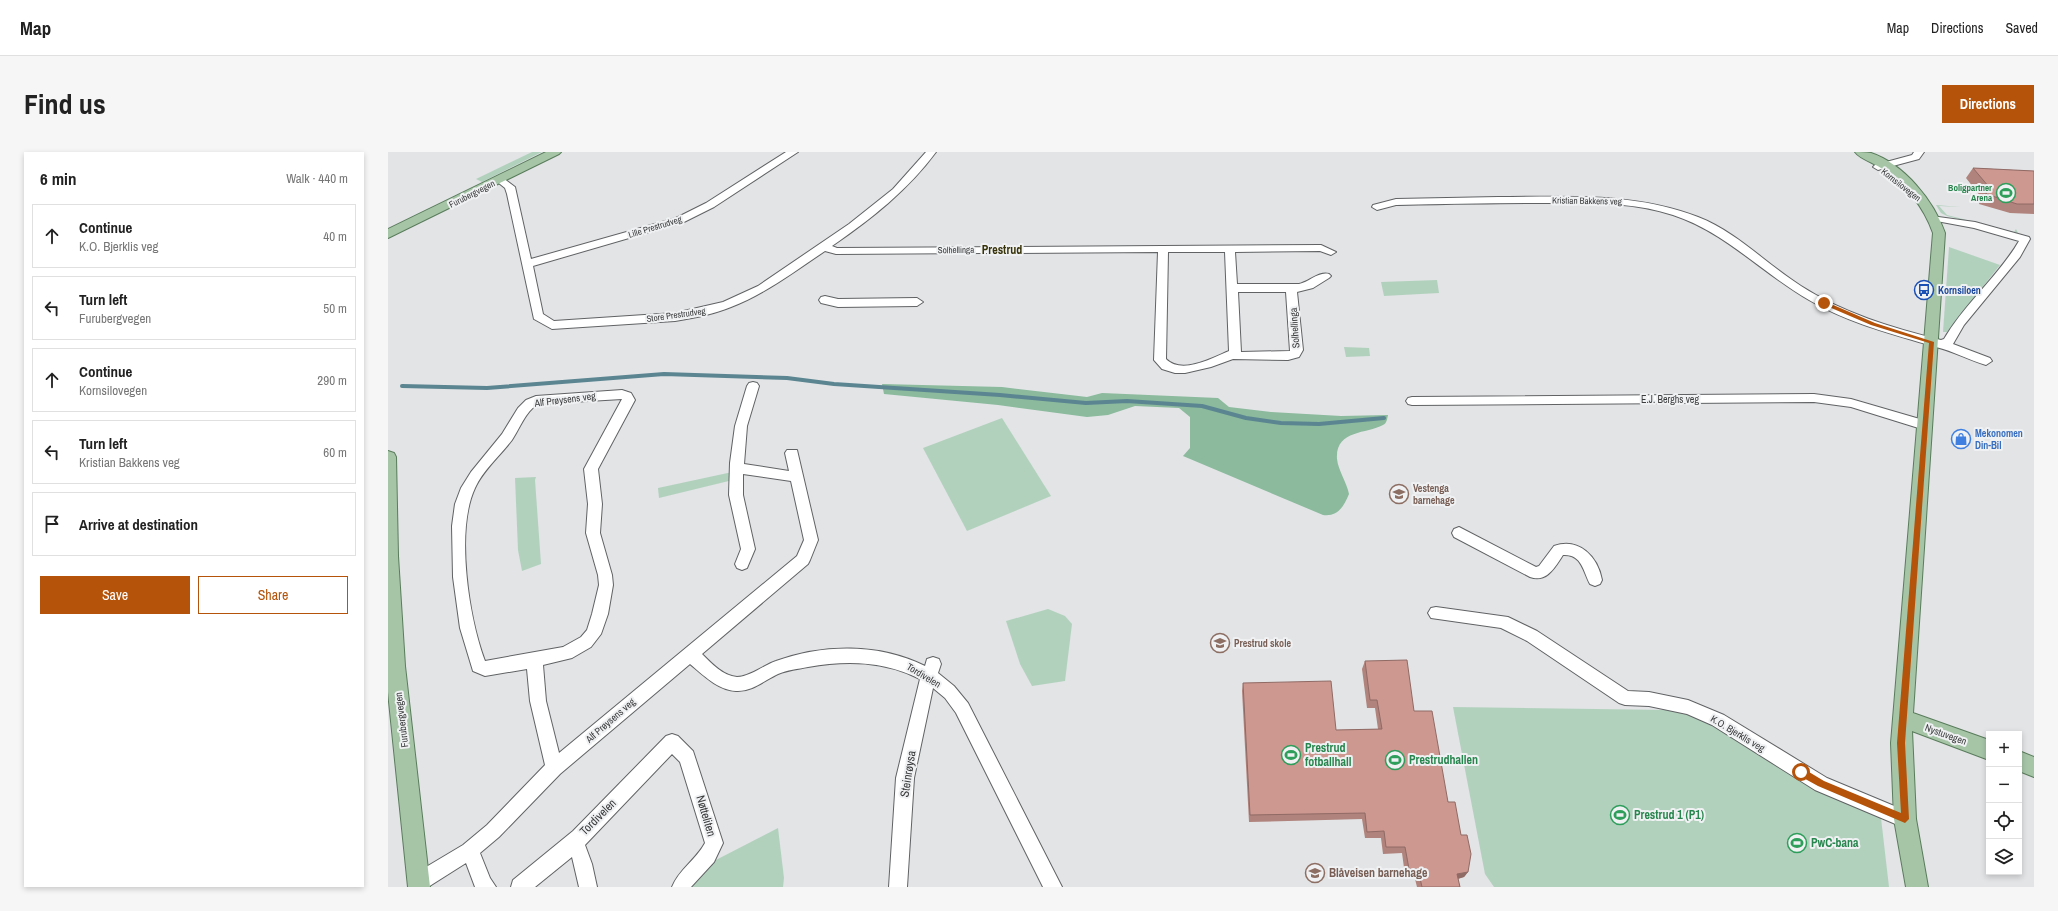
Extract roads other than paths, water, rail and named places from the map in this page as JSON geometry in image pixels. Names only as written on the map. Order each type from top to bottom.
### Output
[{"type":"main road","name":"Furubergvegen","points":[[388,234],[555,152]]},
{"type":"main road","name":"Kornsilovegen","points":[[1852,152],[1881,166]]},
{"type":"main road","name":"Kornsilovegen","points":[[1860,152],[1881,166],[1925,203],[1934,218],[1939,233],[1940,243],[1937,343],[1925,425],[1903,718]]},
{"type":"main road","points":[[388,238],[388,247]]},
{"type":"main road","name":"Furubergvegen","points":[[388,457],[392,668],[419,885]]},
{"type":"main road","points":[[1903,718],[1901,743],[1905,819],[1917,887]]},
{"type":"main road","name":"Nystuvegen","points":[[1903,718],[1986,749]]},
{"type":"main road","points":[[2022,762],[2034,767]]},
{"type":"street","name":"Lille Prestrudveg","points":[[527,264],[680,220],[710,205],[793,152]]},
{"type":"street","name":"Store Prestrudveg","points":[[500,180],[510,187],[512,194],[538,316],[552,324],[583,324],[687,315],[727,305],[762,288],[823,246],[892,195],[919,168],[931,152]]},
{"type":"street","name":"Kornsilovegen","points":[[1881,166],[1916,157],[1919,152]]},
{"type":"street","name":"Kristian Bakkens veg","points":[[1377,207],[1396,202],[1594,199],[1631,202],[1663,209],[1694,220],[1723,234],[1743,247],[1778,276],[1824,303],[1873,324],[1937,343]]},
{"type":"street","points":[[1934,218],[1974,225],[2025,239],[2016,255],[1959,324],[1948,342],[1937,343]]},
{"type":"street","name":"Solhellinga","points":[[823,246],[836,251],[1321,248],[1331,252]]},
{"type":"street","points":[[1163,249],[1160,360],[1161,363],[1170,368],[1188,369],[1207,365],[1235,353],[1230,249]]},
{"type":"street","points":[[1233,288],[1291,288],[1309,286],[1325,276]]},
{"type":"street","name":"Solhellinga","points":[[1235,353],[1242,356],[1288,356],[1295,354],[1297,350],[1291,288]]},
{"type":"street","points":[[825,300],[838,303],[917,302]]},
{"type":"street","points":[[1937,343],[1986,361]]},
{"type":"street","points":[[742,564],[748,549],[736,495],[737,470],[741,426],[753,386]]},
{"type":"street","name":"Alf Prøysens veg","points":[[622,394],[627,396],[629,400],[591,469],[594,504],[593,533],[605,575],[606,585],[600,614],[592,634],[586,642],[566,653],[535,661],[485,669],[479,666],[465,613],[461,586],[458,536],[462,504],[468,487],[510,434],[526,405],[536,400],[622,394]]},
{"type":"street","name":"E.J. Berghs veg","points":[[1412,401],[1814,398],[1851,403],[1925,425]]},
{"type":"street","name":"Alf Prøysens veg","points":[[419,885],[469,851],[493,831],[554,768],[803,560],[811,540],[792,453]]},
{"type":"street","points":[[737,470],[748,469],[797,477]]},
{"type":"street","points":[[1459,533],[1535,573],[1544,571],[1560,550],[1572,550],[1584,556],[1591,562],[1596,580]]},
{"type":"street","name":"K.O. Bjerklis veg","points":[[1436,613],[1503,622],[1532,636],[1625,698],[1649,699],[1688,707],[1718,720],[1821,784],[1905,819]]},
{"type":"street","name":"Tordivelen","points":[[690,654],[717,676],[730,682],[740,684],[776,667],[814,658],[844,654],[879,657],[931,670],[962,708],[1053,887]]},
{"type":"street","points":[[535,661],[534,671],[554,768]]},
{"type":"street","name":"Steinrøysa","points":[[898,887],[905,778],[931,670]]},
{"type":"street","name":"Tordivelen","points":[[520,887],[547,867],[573,843],[672,742]]},
{"type":"street","name":"Nøtteliten","points":[[672,742],[687,757],[714,843],[711,854],[702,864],[692,871],[681,887]]},
{"type":"street","points":[[573,843],[583,864],[588,887]]},
{"type":"street","points":[[469,851],[477,865],[483,884],[487,887]]},
{"type":"waterway","points":[[402,386],[487,388],[664,374],[787,378],[834,384],[1000,395],[1086,403],[1127,401],[1202,406],[1246,418],[1281,423],[1319,424],[1384,418]]},
{"type":"place","name":"Boligpartner Arena","points":[[2006,193]]},
{"type":"place","name":"Kornsiloen","points":[[1924,290]]},
{"type":"place","name":"Mekonomen Din-Bil","points":[[1961,439]]},
{"type":"place","name":"Vestenga barnehage","points":[[1399,494]]},
{"type":"place","name":"Prestrud skole","points":[[1220,643]]},
{"type":"place","name":"Prestrud fotballhall","points":[[1291,755]]},
{"type":"place","name":"Prestrudhallen","points":[[1395,760]]},
{"type":"place","name":"Prestrud 1 (P1)","points":[[1620,815]]},
{"type":"place","name":"PwC-bana","points":[[1797,843]]},
{"type":"place","name":"Blåveisen barnehage","points":[[1315,873]]},
{"type":"district","name":"Prestrud","points":[[1002,250]]}]
